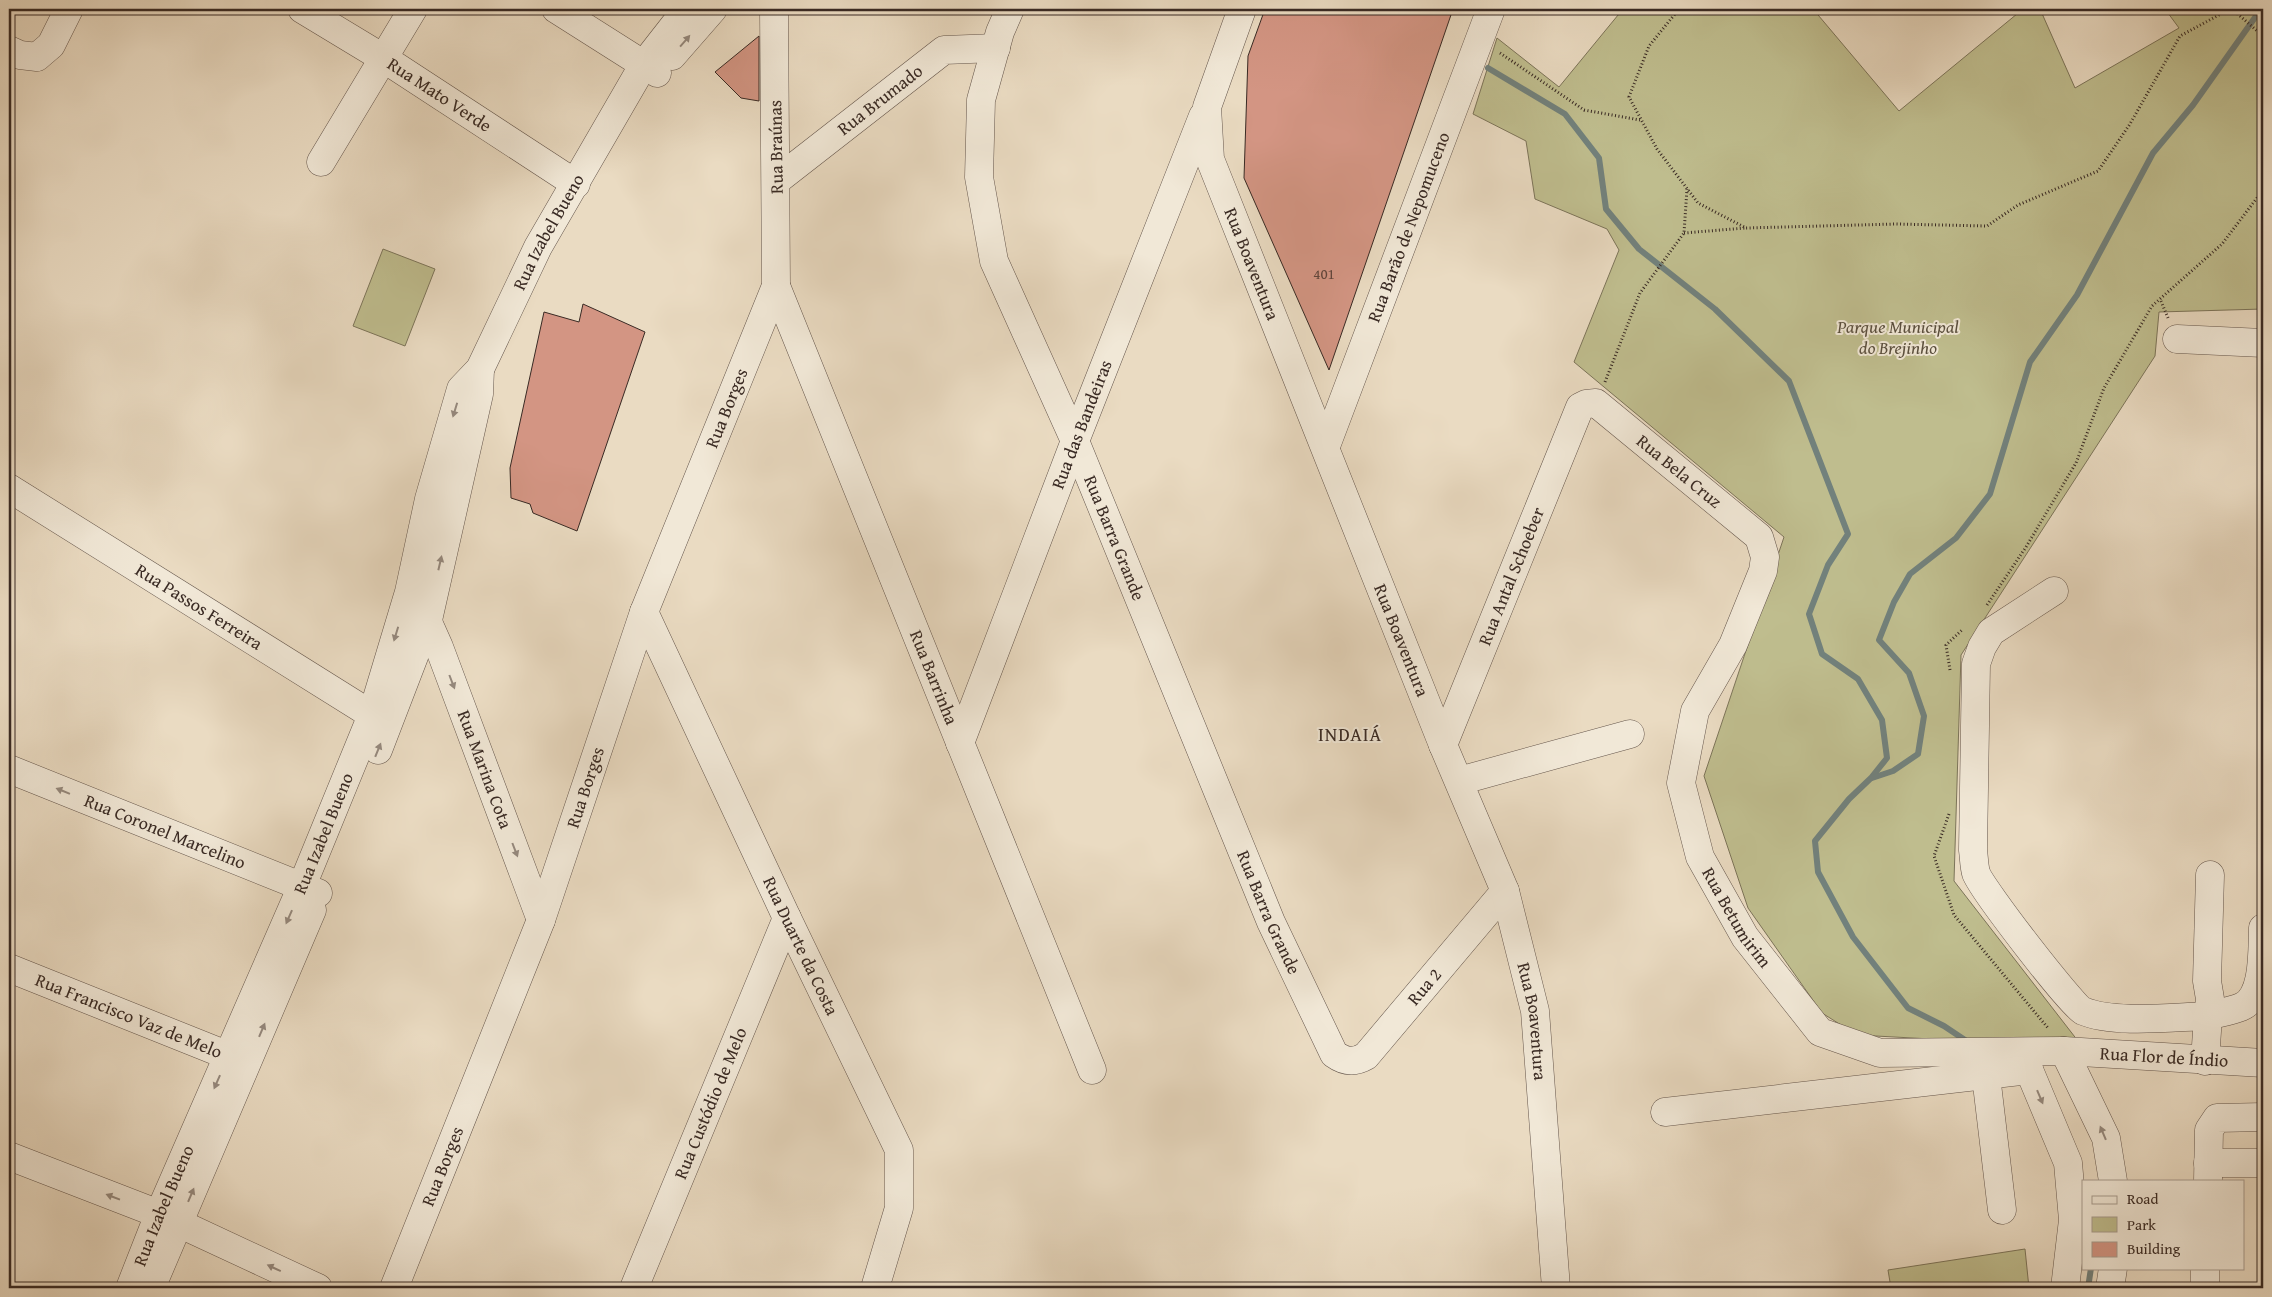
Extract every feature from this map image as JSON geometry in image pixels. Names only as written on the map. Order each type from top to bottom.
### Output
[{"type":"street","points":[[15,52],[38,57],[51,46],[68,9]]},
{"type":"street","name":"Rua Mato Verde","points":[[302,9],[383,58],[576,184]]},
{"type":"street","points":[[321,162],[413,9]]},
{"type":"street","points":[[556,9],[651,69]]},
{"type":"street","name":"Rua Izabel Bueno","points":[[651,69],[687,9]]},
{"type":"street","name":"Rua Izabel Bueno","points":[[130,1288],[168,1219],[311,890],[381,719],[428,499],[461,389],[480,369],[538,247],[625,99],[651,69],[713,9]]},
{"type":"street","name":"Rua Braúnas","points":[[774,9],[776,286]]},
{"type":"street","name":"Rua Barra Grande","points":[[1010,9],[981,100],[979,177],[994,261],[1075,441],[1271,922],[1334,1054]]},
{"type":"street","name":"Rua Boaventura","points":[[1242,9],[1207,107],[1210,159],[1326,446],[1443,745],[1505,891],[1535,1011],[1556,1288]]},
{"type":"street","name":"Rua Barão de Nepomuceno","points":[[1326,446],[1491,9]]},
{"type":"street","name":"Rua Brumado","points":[[776,181],[944,50],[996,48]]},
{"type":"street","name":"Rua das Bandeiras","points":[[960,744],[1075,441],[1207,107]]},
{"type":"street","name":"Rua Borges","points":[[394,1288],[541,920],[644,612],[776,286]]},
{"type":"street","name":"Rua Barrinha","points":[[776,286],[1092,1070]]},
{"type":"street","points":[[2177,339],[2263,343]]},
{"type":"street","name":"Rua Izabel Bueno","points":[[428,620],[479,394],[480,369]]},
{"type":"street","name":"Rua Bela Cruz","points":[[1588,405],[1759,537],[1765,557]]},
{"type":"street","name":"Rua Antal Schoeber","points":[[1443,745],[1588,405]]},
{"type":"street","name":"Rua Passos Ferreira","points":[[9,488],[381,719]]},
{"type":"street","name":"Rua Marina Cota","points":[[428,499],[432,517],[420,566],[418,593],[420,607],[428,620],[427,648],[541,920]]},
{"type":"street","name":"Rua Betumirim","points":[[1765,557],[1763,571],[1733,645],[1695,711],[1681,782],[1700,857],[1745,936],[1820,1032],[1880,1053],[2021,1064],[2064,1051]]},
{"type":"street","points":[[2054,591],[1992,632],[1982,647],[1976,664],[1973,850],[1976,873],[1989,894],[2065,994],[2082,1010],[2125,1018],[2208,1016],[2243,1006],[2255,994],[2261,976],[2263,928]]},
{"type":"street","name":"Rua Duarte da Costa","points":[[644,612],[787,918],[899,1150],[898,1208],[880,1287]]},
{"type":"street","name":"Rua Izabel Bueno","points":[[381,719],[427,648]]},
{"type":"street","points":[[1459,781],[1630,734]]},
{"type":"street","name":"Rua Coronel Marcelino","points":[[9,769],[311,890]]},
{"type":"street","points":[[2205,1061],[2210,999],[2207,981],[2210,876]]},
{"type":"street","name":"Rua 2","points":[[1334,1054],[1341,1060],[1351,1062],[1366,1056],[1505,891]]},
{"type":"street","name":"Rua Custódio de Melo","points":[[634,1288],[787,918]]},
{"type":"street","name":"Rua Francisco Vaz de Melo","points":[[9,968],[238,1060]]},
{"type":"street","points":[[2064,1051],[2106,1138],[2113,1180]]},
{"type":"street","name":"Rua Flor de Índio","points":[[2064,1051],[2263,1063]]},
{"type":"street","points":[[1665,1112],[1986,1076],[2021,1064],[2068,1163],[2073,1220],[2065,1288]]},
{"type":"street","points":[[1986,1076],[2002,1210]]},
{"type":"street","points":[[2263,1117],[2217,1118],[2209,1130],[2208,1172],[2263,1163]]},
{"type":"street","points":[[9,1156],[168,1219],[318,1288]]},
{"type":"street","name":"Rua Izabel Bueno","points":[[151,1288],[168,1219]]},
{"type":"street","points":[[2110,1288],[2113,1270]]},
{"type":"street","points":[[2205,1270],[2205,1286],[2207,1288]]},
{"type":"path","points":[[1679,9],[1649,46],[1629,97],[1657,149],[1698,203],[1746,228]]},
{"type":"path","points":[[1684,232],[1746,228],[1896,224],[1987,226],[2018,205],[2098,171],[2130,124],[2180,36],[2231,9],[2263,36]]},
{"type":"path","points":[[1498,58],[1500,52],[1584,110],[1641,120]]},
{"type":"path","points":[[1588,405],[1640,293],[1684,232],[1686,188]]},
{"type":"green space","name":"Parque Municipal do Brejinho","points":[[1623,9],[1813,9],[1899,111],[2023,9],[2040,9],[2075,88],[2179,28],[2165,9],[2263,9],[2263,309],[2159,312],[2155,356],[1961,655],[1954,881],[2078,1041],[2006,1043],[1857,1035],[1822,1013],[1748,908],[1704,776],[1784,537],[1574,362],[1619,250],[1607,229],[1535,199],[1526,141],[1473,114],[1497,38],[1559,87]]},
{"type":"green space","points":[[383,249],[435,269],[405,346],[353,326]]},
{"type":"green space","points":[[2025,1249],[2029,1288],[1891,1288],[1888,1270]]},
{"type":"building","points":[[1265,9],[1453,9],[1329,370],[1244,178],[1248,56]]},
{"type":"building","points":[[759,36],[759,101],[741,98],[715,72]]},
{"type":"building","points":[[583,304],[645,332],[577,531],[533,513],[530,504],[511,498],[510,468],[544,312],[579,322]]},
{"type":"waterway","points":[[1872,778],[1893,771],[1918,754],[1924,716],[1909,673],[1879,640],[1894,602],[1910,574],[1956,538],[1990,494],[2030,362],[2077,295],[2153,153],[2193,105],[2261,9]]},
{"type":"waterway","points":[[1488,68],[1565,114],[1599,158],[1606,209],[1639,249],[1715,309],[1789,381],[1848,534],[1828,565],[1809,614],[1822,654],[1858,679],[1882,720],[1887,758],[1871,778],[1849,799],[1815,841],[1818,872],[1853,937],[1908,1008],[1944,1026],[1968,1042]]},
{"type":"waterway","points":[[2088,1288],[2091,1270]]},
{"type":"district","name":"INDAIÁ","points":[[1350,734]]}]
